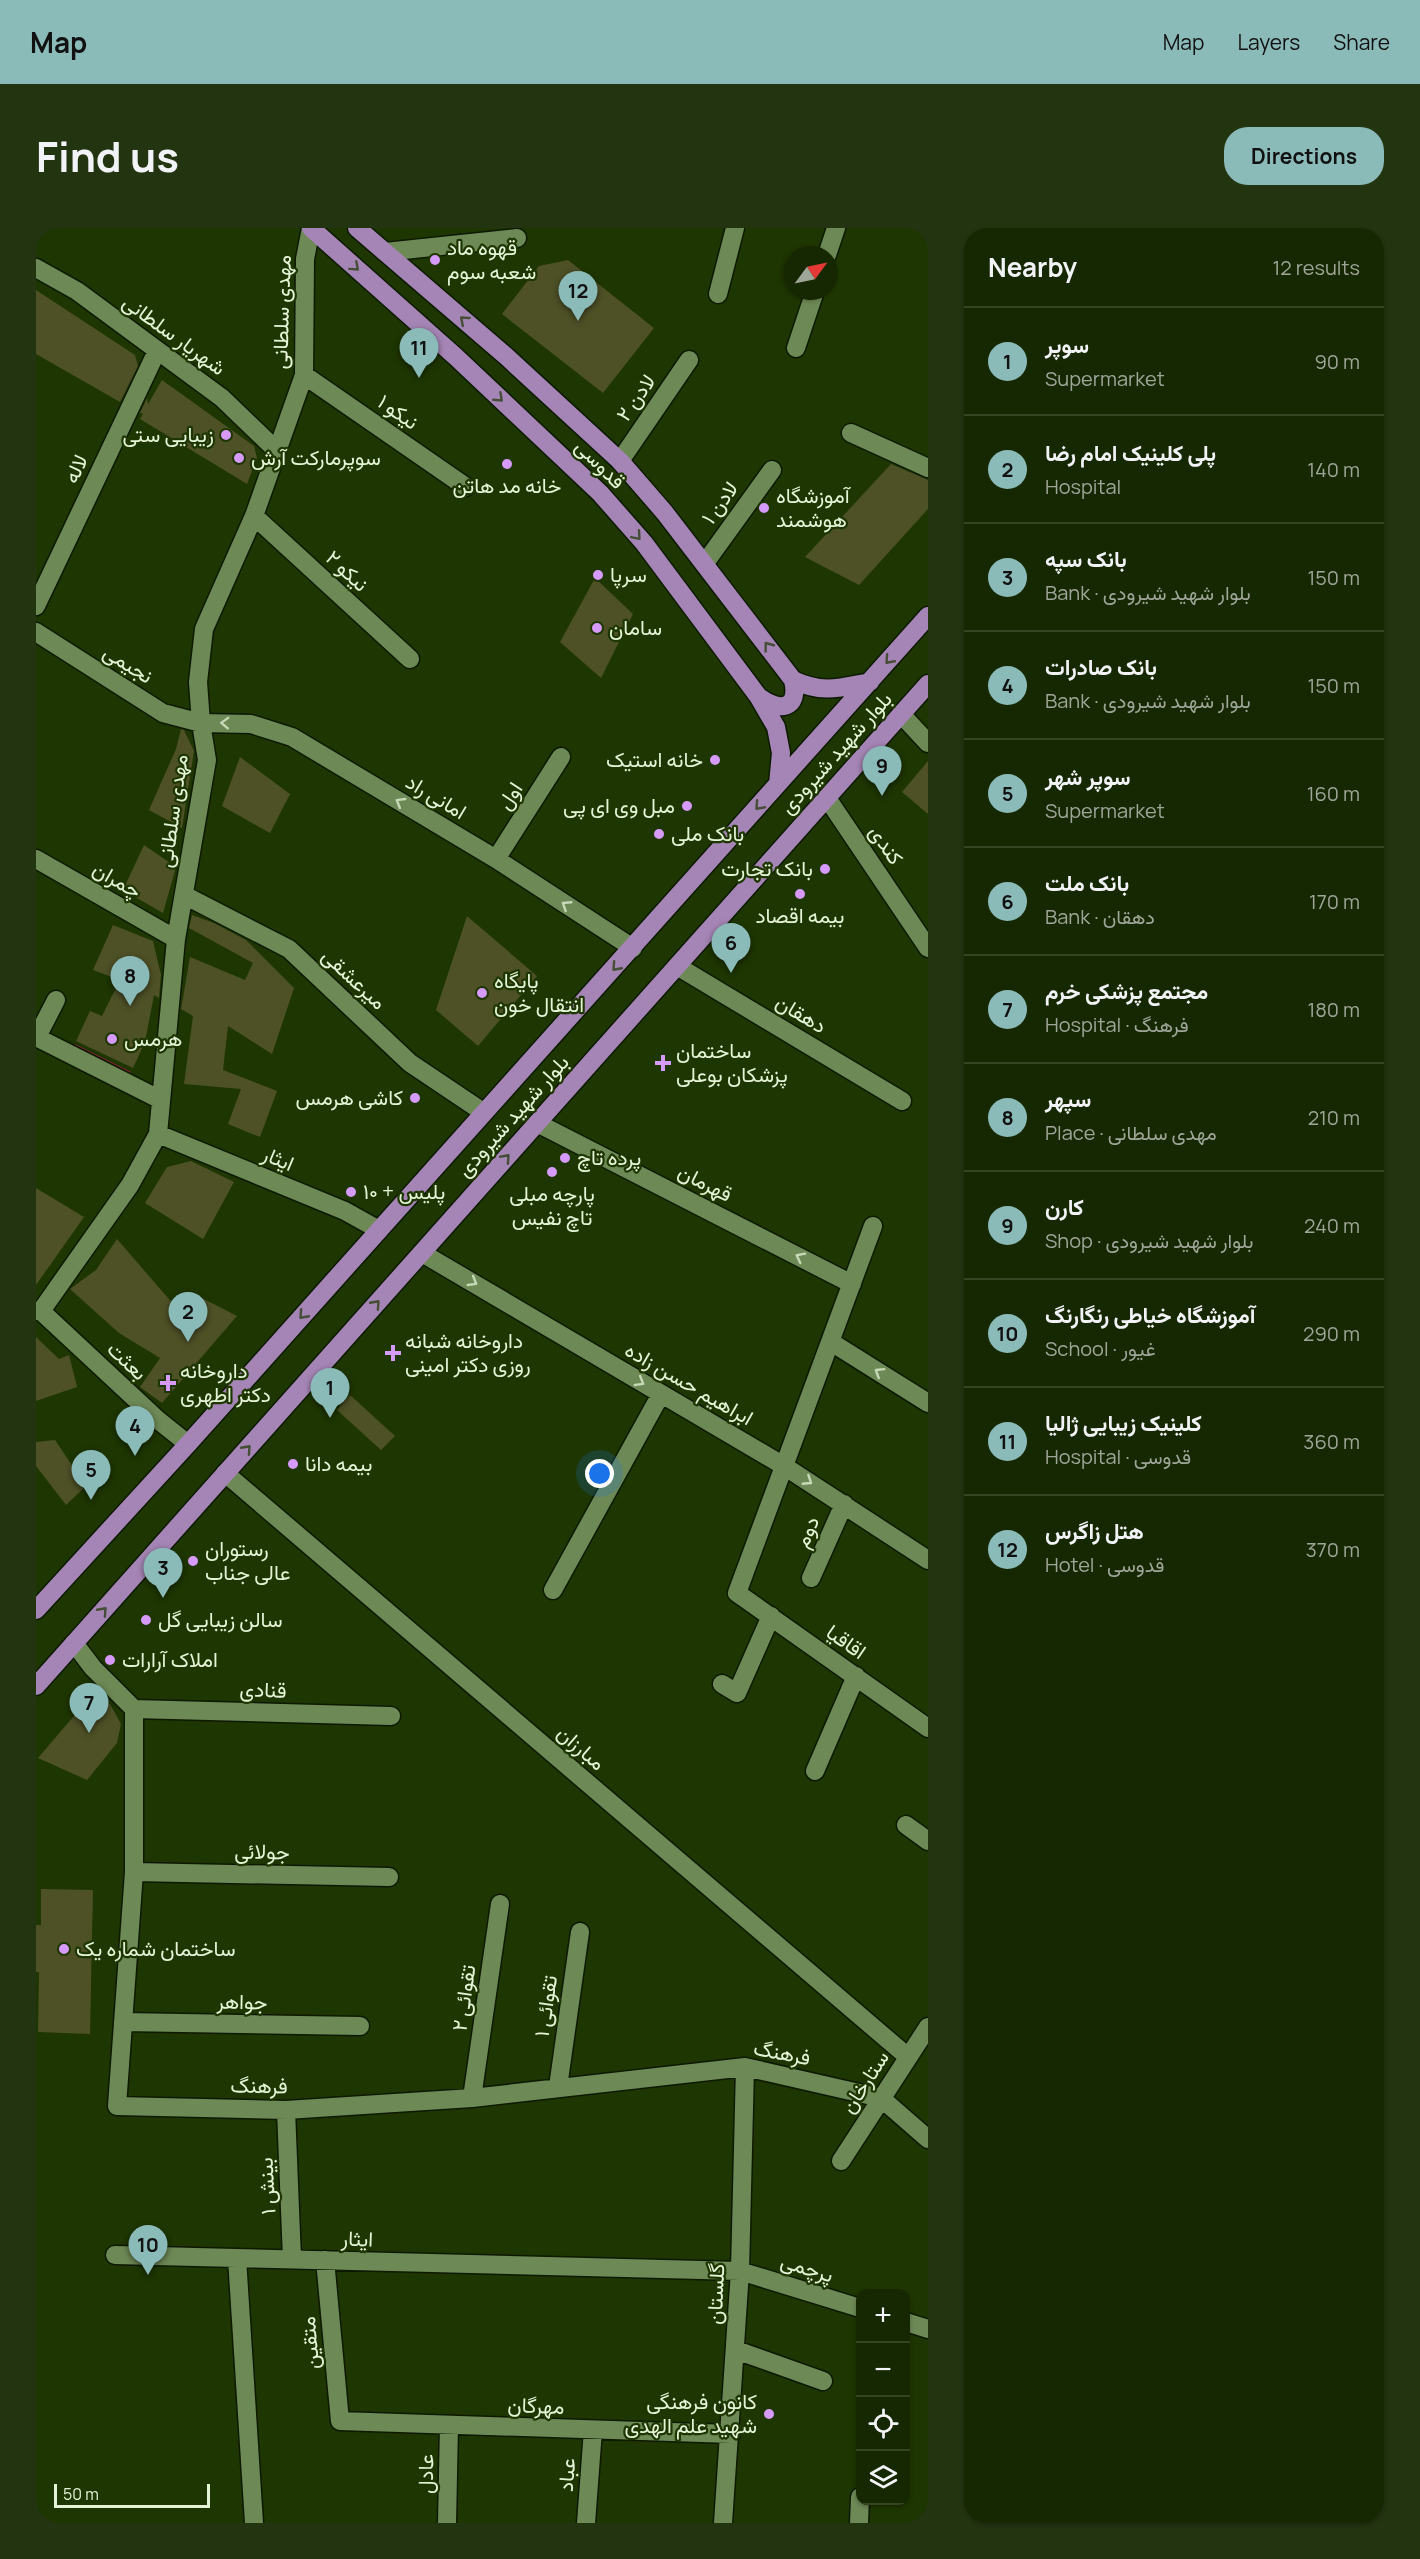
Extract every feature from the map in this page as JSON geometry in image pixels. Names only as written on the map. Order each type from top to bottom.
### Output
[{"type":"main road","name":"قدوسی","points":[[311,228],[456,357],[600,493],[650,551],[758,696],[778,733],[780,753],[778,784]]},
{"type":"main road","name":"قدوسی","points":[[357,228],[507,357],[620,461],[666,513],[793,680]]},
{"type":"main road","name":"بلوار شهید شیرودی","points":[[36,1611],[633,948],[928,616]]},
{"type":"main road","points":[[758,696],[770,705],[780,708],[788,705],[794,699],[796,691],[793,680]]},
{"type":"main road","points":[[793,680],[809,687],[830,690],[870,682]]},
{"type":"main road","name":"بلوار شهید شیرودی","points":[[36,1686],[928,684]]},
{"type":"street","name":"مهدی سلطانی","points":[[39,1311],[130,1185],[158,1134],[176,939],[207,760],[198,682],[204,629],[254,516],[304,375],[305,259],[311,228]]},
{"type":"street","points":[[718,294],[735,228]]},
{"type":"street","points":[[830,246],[836,228]]},
{"type":"street","points":[[385,252],[517,238]]},
{"type":"street","name":"شهریار سلطانی","points":[[36,268],[77,291],[222,398],[276,450]]},
{"type":"street","points":[[796,348],[812,300]]},
{"type":"street","name":"لاله","points":[[36,606],[157,351]]},
{"type":"street","name":"لادن ۲","points":[[620,461],[689,360]]},
{"type":"street","name":"نیکو ۱","points":[[304,375],[466,487]]},
{"type":"street","points":[[850,434],[928,468]]},
{"type":"street","name":"لادن ۱","points":[[705,563],[772,470]]},
{"type":"street","name":"نیکو ۲","points":[[254,516],[410,659]]},
{"type":"street","name":"نجیمی","points":[[36,632],[163,713],[201,723]]},
{"type":"street","points":[[901,714],[928,743]]},
{"type":"street","name":"امانی راد","points":[[201,723],[250,724],[292,737],[496,859],[633,948]]},
{"type":"street","name":"اول","points":[[496,859],[561,757]]},
{"type":"street","name":"کندی","points":[[826,798],[928,948]]},
{"type":"street","name":"چمران","points":[[36,860],[176,939]]},
{"type":"street","name":"میرعشقی","points":[[184,895],[289,949],[410,1063],[483,1112]]},
{"type":"street","name":"دهقان","points":[[677,966],[902,1101]]},
{"type":"street","points":[[56,1000],[36,1037],[161,1101]]},
{"type":"street","name":"قهرمان","points":[[537,1123],[852,1284]]},
{"type":"street","name":"ایثار","points":[[158,1134],[345,1211],[379,1230]]},
{"type":"street","points":[[784,1466],[873,1226]]},
{"type":"street","name":"ابراهیم حسن زاده","points":[[422,1252],[784,1466],[928,1560]]},
{"type":"street","name":"بعثت","points":[[39,1311],[158,1420],[188,1444]]},
{"type":"street","points":[[831,1342],[928,1403]]},
{"type":"street","points":[[553,1590],[661,1394]]},
{"type":"street","name":"اقاقیا","points":[[784,1466],[737,1593],[928,1728]]},
{"type":"street","name":"مبارزان","points":[[225,1473],[908,2057]]},
{"type":"street","name":"دوم","points":[[811,1578],[844,1504]]},
{"type":"street","points":[[722,1684],[737,1693],[771,1616]]},
{"type":"street","points":[[74,1643],[93,1668],[134,1709]]},
{"type":"street","points":[[815,1771],[856,1677]]},
{"type":"street","name":"قنادی","points":[[134,1709],[391,1716]]},
{"type":"street","name":"فرهنگ","points":[[134,1709],[134,1872],[117,2106],[286,2110],[472,2098],[745,2067],[881,2098]]},
{"type":"street","points":[[906,1825],[928,1842]]},
{"type":"street","name":"جولائی","points":[[134,1872],[388,1877]]},
{"type":"street","name":"تقوائی ۲","points":[[472,2098],[500,1904]]},
{"type":"street","name":"تقوائی ۱","points":[[558,2087],[580,1932]]},
{"type":"street","name":"جواهر","points":[[123,2022],[360,2026]]},
{"type":"street","name":"ستارخان","points":[[841,2161],[928,2027]]},
{"type":"street","name":"گلستان","points":[[723,2523],[731,2434],[740,2271],[745,2067]]},
{"type":"street","points":[[881,2098],[928,2139]]},
{"type":"street","name":"بینش ۱","points":[[286,2110],[292,2259]]},
{"type":"street","name":"ایثار","points":[[115,2255],[740,2271]]},
{"type":"street","points":[[237,2258],[254,2523]]},
{"type":"street","name":"متقین","points":[[325,2260],[340,2421]]},
{"type":"street","name":"پرچمی","points":[[740,2271],[856,2306]]},
{"type":"street","points":[[910,2323],[928,2329]]},
{"type":"street","points":[[736,2350],[824,2381]]},
{"type":"street","name":"مهرگان","points":[[340,2421],[731,2434]]},
{"type":"street","name":"عادل","points":[[447,2523],[449,2425]]},
{"type":"street","name":"عباد","points":[[586,2523],[593,2430]]},
{"type":"street","points":[[859,2523],[860,2505]]},
{"type":"shaded area","points":[[75,1044],[131,1072],[129,1077],[74,1046]]},
{"type":"building","points":[[568,260],[654,328],[603,393],[502,314],[539,266]]},
{"type":"building","points":[[36,290],[135,355],[138,366],[120,402],[36,354]]},
{"type":"building","points":[[162,380],[254,446],[257,458],[247,484],[140,419],[143,414],[140,413],[147,398],[148,404]]},
{"type":"building","points":[[891,464],[928,480],[928,509],[859,585],[805,557]]},
{"type":"building","name":"سامان","points":[[595,578],[633,614],[601,678],[560,642]]},
{"type":"building","points":[[181,729],[184,730],[194,751],[182,828],[149,810],[176,749]]},
{"type":"building","points":[[240,757],[290,794],[270,833],[222,806]]},
{"type":"building","points":[[928,761],[928,814],[902,792]]},
{"type":"building","points":[[144,845],[176,867],[163,913],[123,890]]},
{"type":"building","points":[[192,915],[214,923],[246,940],[294,988],[272,1054],[228,1026],[223,1070],[277,1091],[260,1137],[228,1124],[241,1089],[184,1084],[193,1016],[181,1009],[190,957],[245,980],[253,963],[189,928]]},
{"type":"building","name":"پایگاه انتقال خون","points":[[467,916],[537,976],[478,1046],[436,1010]]},
{"type":"building","points":[[113,925],[153,941],[161,975],[159,998],[154,995],[145,1042],[133,1068],[76,1041],[90,1011],[102,1016],[120,980],[93,970]]},
{"type":"building","points":[[191,1161],[234,1182],[203,1239],[145,1203],[167,1167]]},
{"type":"building","points":[[36,1188],[84,1217],[36,1285]]},
{"type":"building","points":[[117,1239],[187,1320],[202,1298],[237,1316],[162,1403],[140,1387],[160,1358],[119,1333],[70,1289],[96,1270]]},
{"type":"building","points":[[36,1337],[59,1359],[69,1355],[77,1387],[36,1401]]},
{"type":"building","points":[[350,1395],[395,1436],[381,1450],[337,1410]]},
{"type":"building","points":[[55,1440],[86,1486],[66,1505],[36,1466],[36,1442]]},
{"type":"building","points":[[85,1703],[110,1704],[121,1724],[117,1743],[87,1780],[38,1758]]},
{"type":"building","name":"ساختمان شماره یک","points":[[41,1889],[93,1890],[90,2034],[38,2032],[39,1972],[36,1972],[36,1925],[41,1925]]},
{"type":"place","name":"قهوه ماد شعبه سوم","points":[[435,260]]},
{"type":"place","name":"هتل زاگرس","points":[[578,321]]},
{"type":"place","name":"کلینیک زیبایی ژالیا","points":[[419,378]]},
{"type":"place","name":"زیبایی ستی","points":[[226,435]]},
{"type":"place","name":"سوپرمارکت آرش","points":[[239,458]]},
{"type":"place","name":"خانه مد هاتن","points":[[507,464]]},
{"type":"place","name":"آموزشگاه هوشمند","points":[[764,508]]},
{"type":"place","name":"سرپا","points":[[598,575]]},
{"type":"place","name":"سامان","points":[[597,628]]},
{"type":"place","name":"خانه استیک","points":[[715,760]]},
{"type":"place","name":"کارن","points":[[882,796]]},
{"type":"place","name":"مبل وی ای پی","points":[[687,806]]},
{"type":"place","name":"بانک ملی","points":[[659,834]]},
{"type":"place","name":"بانک تجارت","points":[[825,869]]},
{"type":"place","name":"بیمه اقصاد","points":[[800,894]]},
{"type":"place","name":"بانک ملت","points":[[731,973]]},
{"type":"place","name":"پایگاه انتقال خون","points":[[482,993]]},
{"type":"place","name":"سپهر","points":[[130,1006]]},
{"type":"place","name":"هرمس","points":[[112,1039]]},
{"type":"place","name":"ساختمان پزشکان بوعلی","points":[[663,1063]]},
{"type":"place","name":"کاشی هرمس","points":[[415,1098]]},
{"type":"place","name":"پرده تاچ","points":[[565,1158]]},
{"type":"place","name":"پارچه مبلی تاچ نفیس","points":[[552,1172]]},
{"type":"place","name":"پلیس + ۱۰","points":[[351,1192]]},
{"type":"place","name":"پلی کلینیک امام رضا","points":[[188,1342]]},
{"type":"place","name":"داروخانه شبانه روزی دکتر امینی","points":[[393,1353]]},
{"type":"place","name":"داروخانه دکتر اطهری","points":[[168,1383]]},
{"type":"place","name":"سوپر","points":[[330,1418]]},
{"type":"place","name":"بانک صادرات","points":[[135,1456]]},
{"type":"place","name":"بیمه دانا","points":[[293,1464]]},
{"type":"place","name":"سوپر شهر","points":[[91,1500]]},
{"type":"place","name":"رستوران عالی جناب","points":[[193,1561]]},
{"type":"place","name":"بانک سپه","points":[[163,1598]]},
{"type":"place","name":"سالن زیبایی گل","points":[[146,1620]]},
{"type":"place","name":"املاک آرارات","points":[[110,1660]]},
{"type":"place","name":"مجتمع پزشکی خرم","points":[[89,1733]]},
{"type":"place","name":"ساختمان شماره یک","points":[[64,1949]]},
{"type":"place","name":"آموزشگاه خیاطی رنگارنگ","points":[[148,2275]]},
{"type":"place","name":"کانون فرهنگی شهید علم الهدی","points":[[769,2414]]}]
